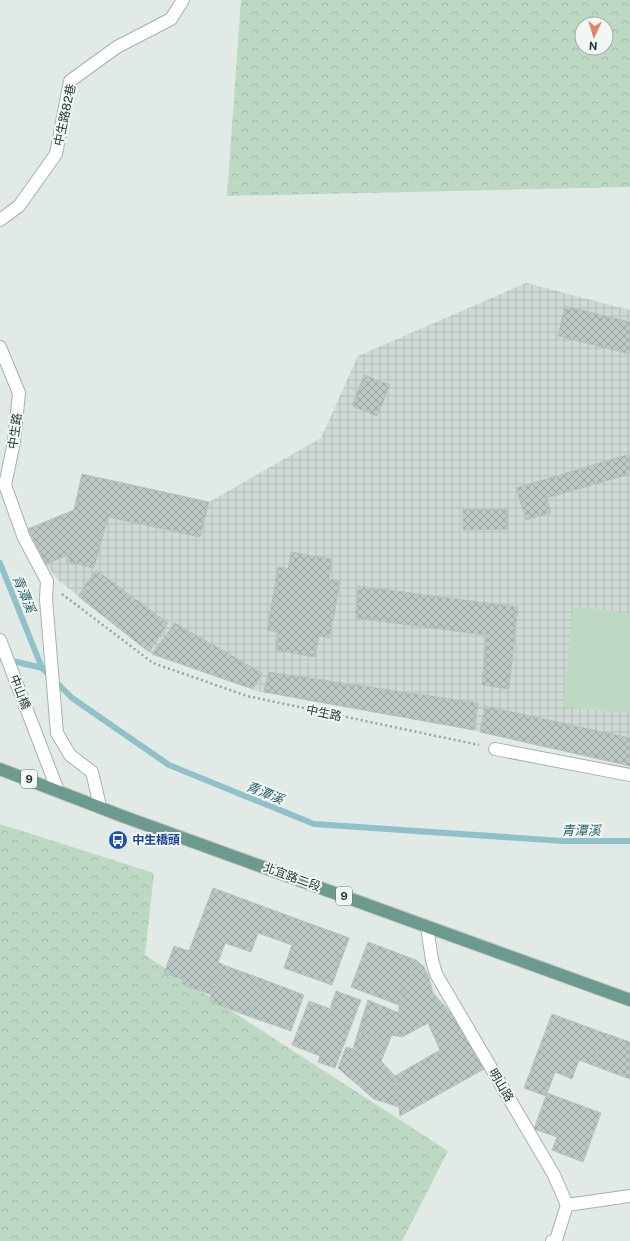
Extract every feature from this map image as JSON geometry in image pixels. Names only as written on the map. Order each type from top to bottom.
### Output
[{"type":"main road","name":"北宜路二段","points":[[0,769],[427,927],[630,1000]]},
{"type":"street","name":"中生路82巷","points":[[0,220],[19,206],[56,154],[70,81],[117,47],[172,19],[183,0]]},
{"type":"street","name":"中生路","points":[[0,347],[19,393],[14,442],[5,485],[24,538],[47,581]]},
{"type":"street","points":[[47,581],[46,599],[57,733],[70,755],[92,772],[100,806]]},
{"type":"street","name":"中山橋","points":[[0,640],[58,790]]},
{"type":"street","points":[[495,749],[630,776]]},
{"type":"street","name":"明山路","points":[[427,927],[432,960],[442,984],[554,1175],[567,1205]]},
{"type":"street","points":[[552,1241],[556,1240],[567,1205],[630,1196]]},
{"type":"path","name":"中生路","points":[[47,581],[153,663],[247,696],[495,749]]},
{"type":"shaded area","points":[[526,283],[630,310],[630,766],[474,730],[257,691],[152,654],[58,580],[46,564],[28,529],[74,510],[209,502],[321,438],[358,356]]},
{"type":"green space","points":[[241,0],[630,0],[630,187],[227,196]]},
{"type":"green space","points":[[573,607],[630,613],[630,713],[563,707]]},
{"type":"green space","points":[[0,824],[154,873],[145,955],[448,1151],[402,1241],[0,1241]]},
{"type":"building","points":[[565,306],[630,322],[630,354],[558,336]]},
{"type":"building","points":[[364,375],[390,385],[377,416],[352,406]]},
{"type":"building","points":[[630,454],[630,474],[547,498],[551,513],[526,520],[516,488]]},
{"type":"building","points":[[82,474],[209,502],[200,537],[108,517],[94,568],[66,562],[68,555],[46,564],[28,529],[74,510]]},
{"type":"building","points":[[463,509],[508,509],[508,529],[463,530]]},
{"type":"building","points":[[291,552],[332,559],[329,579],[340,581],[330,638],[319,636],[315,657],[275,650],[278,632],[267,630],[278,567],[288,569]]},
{"type":"building","points":[[96,570],[168,623],[149,652],[78,596]]},
{"type":"building","points":[[358,586],[518,607],[509,689],[482,685],[486,635],[355,618]]},
{"type":"building","points":[[175,623],[262,673],[253,689],[152,654]]},
{"type":"building","points":[[268,672],[478,703],[474,730],[264,692]]},
{"type":"building","points":[[485,706],[630,738],[630,766],[480,732]]},
{"type":"building","points":[[213,888],[349,938],[332,985],[284,968],[292,945],[258,933],[251,952],[225,943],[218,962],[223,965],[212,995],[182,984],[184,980],[164,973],[174,946],[189,951]]},
{"type":"building","points":[[368,942],[416,960],[399,1005],[351,987]]},
{"type":"building","points":[[416,960],[424,967],[433,993],[470,1034],[440,1050],[428,1023],[402,1037],[392,1035],[389,1042],[358,1032],[368,1000],[399,1013],[399,1005]]},
{"type":"building","points":[[223,965],[262,979],[248,1016],[209,1001]]},
{"type":"building","points":[[262,979],[304,995],[291,1031],[248,1016]]},
{"type":"building","points":[[336,991],[361,1000],[335,1068],[318,1062],[320,1056],[292,1045],[309,1001],[330,1009]]},
{"type":"building","points":[[552,1014],[604,1033],[592,1065],[579,1060],[572,1079],[555,1072],[546,1096],[524,1088]]},
{"type":"building","points":[[358,1032],[389,1042],[381,1061],[395,1076],[399,1107],[374,1099],[338,1068],[346,1047],[353,1049]]},
{"type":"building","points":[[604,1033],[630,1042],[630,1079],[592,1065]]},
{"type":"building","points":[[470,1034],[493,1064],[400,1116],[395,1076]]},
{"type":"building","points":[[547,1093],[601,1113],[583,1162],[552,1150],[557,1137],[534,1129]]},
{"type":"waterway","name":"青潭溪","points":[[0,563],[42,668],[72,698],[169,765],[314,824],[563,841],[630,841]]},
{"type":"waterway","points":[[0,658],[42,668]]},
{"type":"place","name":"中生橋頭","points":[[118,840]]}]
